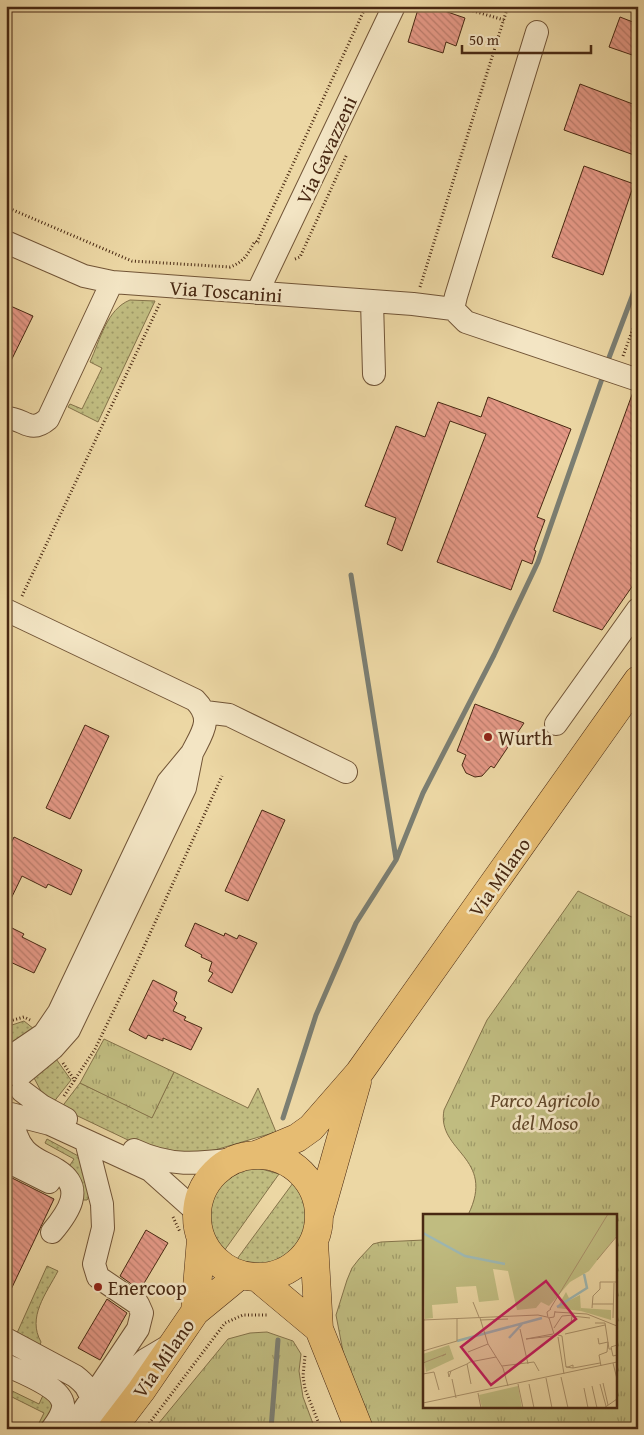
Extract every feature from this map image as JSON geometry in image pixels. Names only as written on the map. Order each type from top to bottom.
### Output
[{"type":"main road","name":"Via Milano","points":[[195,1312],[191,1238],[197,1226],[183,1212],[200,1195],[208,1180],[220,1168],[297,1138],[311,1128],[359,1073],[638,680]]},
{"type":"main road","name":"Via Milano","points":[[191,1238],[208,1252],[216,1262],[228,1270],[249,1276],[275,1275],[291,1268],[304,1256],[316,1230],[359,1073]]},
{"type":"main road","points":[[246,1157],[273,1157],[288,1163],[301,1173],[311,1186],[317,1201],[319,1329],[358,1429]]},
{"type":"main road","name":"Via Milano","points":[[112,1429],[142,1391],[195,1312],[249,1276]]},
{"type":"main road","points":[[249,1276],[319,1329]]},
{"type":"street","name":"Via Gavazzeni","points":[[257,293],[394,6]]},
{"type":"street","points":[[537,32],[453,309],[466,322],[638,380]]},
{"type":"street","name":"Via Toscanini","points":[[6,242],[84,276],[112,282],[414,304],[453,309]]},
{"type":"street","points":[[6,418],[12,418],[29,426],[40,426],[48,419],[112,282]]},
{"type":"street","points":[[372,301],[374,374]]},
{"type":"street","points":[[556,724],[638,609]]},
{"type":"street","points":[[10,612],[195,700],[205,712],[205,726],[192,753],[185,788],[129,884],[104,936],[69,1030],[53,1048],[14,1072]]},
{"type":"street","points":[[205,712],[229,715],[346,772]]},
{"type":"street","points":[[14,1072],[52,1112],[142,1154],[172,1163],[201,1164],[246,1157]]},
{"type":"street","points":[[14,1072],[21,1100],[16,1117],[11,1163],[56,1186],[61,1199],[55,1213],[52,1232],[70,1209],[103,1219]]},
{"type":"street","points":[[16,1117],[50,1124],[150,1170],[183,1212]]},
{"type":"street","points":[[71,1429],[138,1329],[142,1313],[138,1304],[98,1277],[94,1264],[103,1228],[102,1204],[86,1141]]},
{"type":"street","points":[[6,1339],[84,1382],[91,1400]]},
{"type":"street","points":[[88,1429],[124,1381],[145,1360],[175,1342]]},
{"type":"street","points":[[6,1365],[52,1388],[60,1396],[63,1405],[60,1418],[52,1429]]},
{"type":"path","points":[[257,242],[366,6]]},
{"type":"path","points":[[456,6],[504,20]]},
{"type":"path","points":[[414,304],[508,6]]},
{"type":"path","points":[[6,207],[132,261],[166,263],[162,299],[10,612]]},
{"type":"path","points":[[616,372],[638,315]]},
{"type":"path","points":[[52,1112],[75,1081],[95,1049],[222,776]]},
{"type":"path","points":[[183,1212],[191,1238]]},
{"type":"path","points":[[145,1429],[226,1323],[243,1315],[265,1314],[272,1316]]},
{"type":"path","points":[[305,1353],[303,1376],[305,1389],[321,1429]]},
{"type":"green space","points":[[130,300],[155,301],[98,422],[68,407],[70,404],[82,409],[102,368],[90,362],[101,335],[115,310]]},
{"type":"green space","name":"Parco Agricolo del Moso","points":[[578,891],[638,920],[638,1429],[363,1429],[349,1383],[336,1315],[352,1268],[373,1244],[381,1242],[423,1240],[423,1408],[616,1408],[616,1214],[468,1214],[475,1196],[475,1180],[471,1167],[448,1136],[444,1124],[444,1110],[487,1020]]},
{"type":"green space","points":[[24,1021],[34,1029],[6,1046],[6,1027]]},
{"type":"green space","points":[[104,1039],[174,1072],[152,1118],[80,1083]]},
{"type":"green space","points":[[54,1056],[71,1080],[53,1103],[42,1093],[33,1076]]},
{"type":"green space","points":[[174,1072],[248,1108],[258,1088],[276,1132],[215,1150],[171,1157],[153,1152],[61,1108],[80,1083],[152,1117]]},
{"type":"green space","points":[[47,1139],[82,1158],[90,1196],[87,1200],[82,1200],[68,1168],[74,1159],[45,1143]]},
{"type":"green space","points":[[258,1168],[279,1174],[224,1251],[216,1241],[211,1230],[210,1208],[214,1197],[228,1179],[241,1171]]},
{"type":"green space","points":[[293,1183],[302,1197],[307,1214],[306,1225],[299,1242],[286,1256],[269,1264],[251,1265],[237,1259]]},
{"type":"green space","points":[[47,1266],[58,1271],[37,1315],[37,1333],[41,1342],[39,1347],[17,1333]]},
{"type":"green space","points":[[267,1332],[293,1341],[301,1354],[299,1371],[303,1397],[315,1429],[154,1429],[228,1339],[250,1333]]},
{"type":"green space","points":[[6,1388],[39,1404],[45,1391],[55,1403],[43,1425],[39,1423],[44,1413],[6,1394]]},
{"type":"building","points":[[419,6],[430,6],[465,18],[456,46],[446,42],[443,53],[408,42]]},
{"type":"building","points":[[620,17],[638,24],[638,57],[609,47]]},
{"type":"building","points":[[580,84],[638,106],[638,145],[634,155],[564,130]]},
{"type":"building","points":[[584,166],[634,184],[603,275],[552,257]]},
{"type":"building","points":[[6,304],[33,316],[6,371]]},
{"type":"building","points":[[633,392],[638,393],[638,578],[602,630],[553,611]]},
{"type":"building","points":[[488,397],[571,429],[537,517],[545,520],[534,550],[536,551],[532,564],[522,560],[511,590],[437,562],[486,434],[450,421],[402,551],[387,544],[396,518],[365,506],[396,426],[425,437],[438,402],[481,417]]},
{"type":"building","name":"Wurth","points":[[475,704],[524,723],[494,768],[491,766],[482,776],[475,777],[466,773],[462,765],[466,755],[457,751]]},
{"type":"building","points":[[85,725],[109,736],[70,819],[46,808]]},
{"type":"building","points":[[262,810],[285,820],[248,901],[225,891]]},
{"type":"building","points":[[14,837],[82,870],[71,895],[48,884],[46,888],[22,876],[6,909],[6,853]]},
{"type":"building","points":[[195,923],[224,936],[225,933],[237,939],[239,935],[257,943],[232,993],[208,981],[213,973],[209,971],[212,962],[185,946]]},
{"type":"building","points":[[6,925],[24,934],[22,937],[46,949],[34,973],[6,960]]},
{"type":"building","points":[[153,980],[177,992],[174,1000],[177,1003],[173,1011],[186,1017],[184,1020],[202,1028],[191,1050],[163,1038],[163,1041],[148,1035],[146,1039],[129,1030]]},
{"type":"building","points":[[6,1175],[54,1199],[6,1300]]},
{"type":"building","points":[[146,1230],[168,1243],[140,1290],[120,1276]]},
{"type":"building","points":[[107,1299],[127,1313],[100,1360],[78,1348]]},
{"type":"waterway","points":[[607,363],[638,281]]},
{"type":"waterway","points":[[283,1118],[316,1015],[356,923],[396,860],[423,793],[494,655],[538,562],[604,373]]},
{"type":"waterway","points":[[351,575],[396,859]]},
{"type":"waterway","points":[[271,1429],[278,1340]]},
{"type":"place","name":"Wurth","points":[[488,737]]},
{"type":"place","name":"Enercoop","points":[[98,1287]]}]
